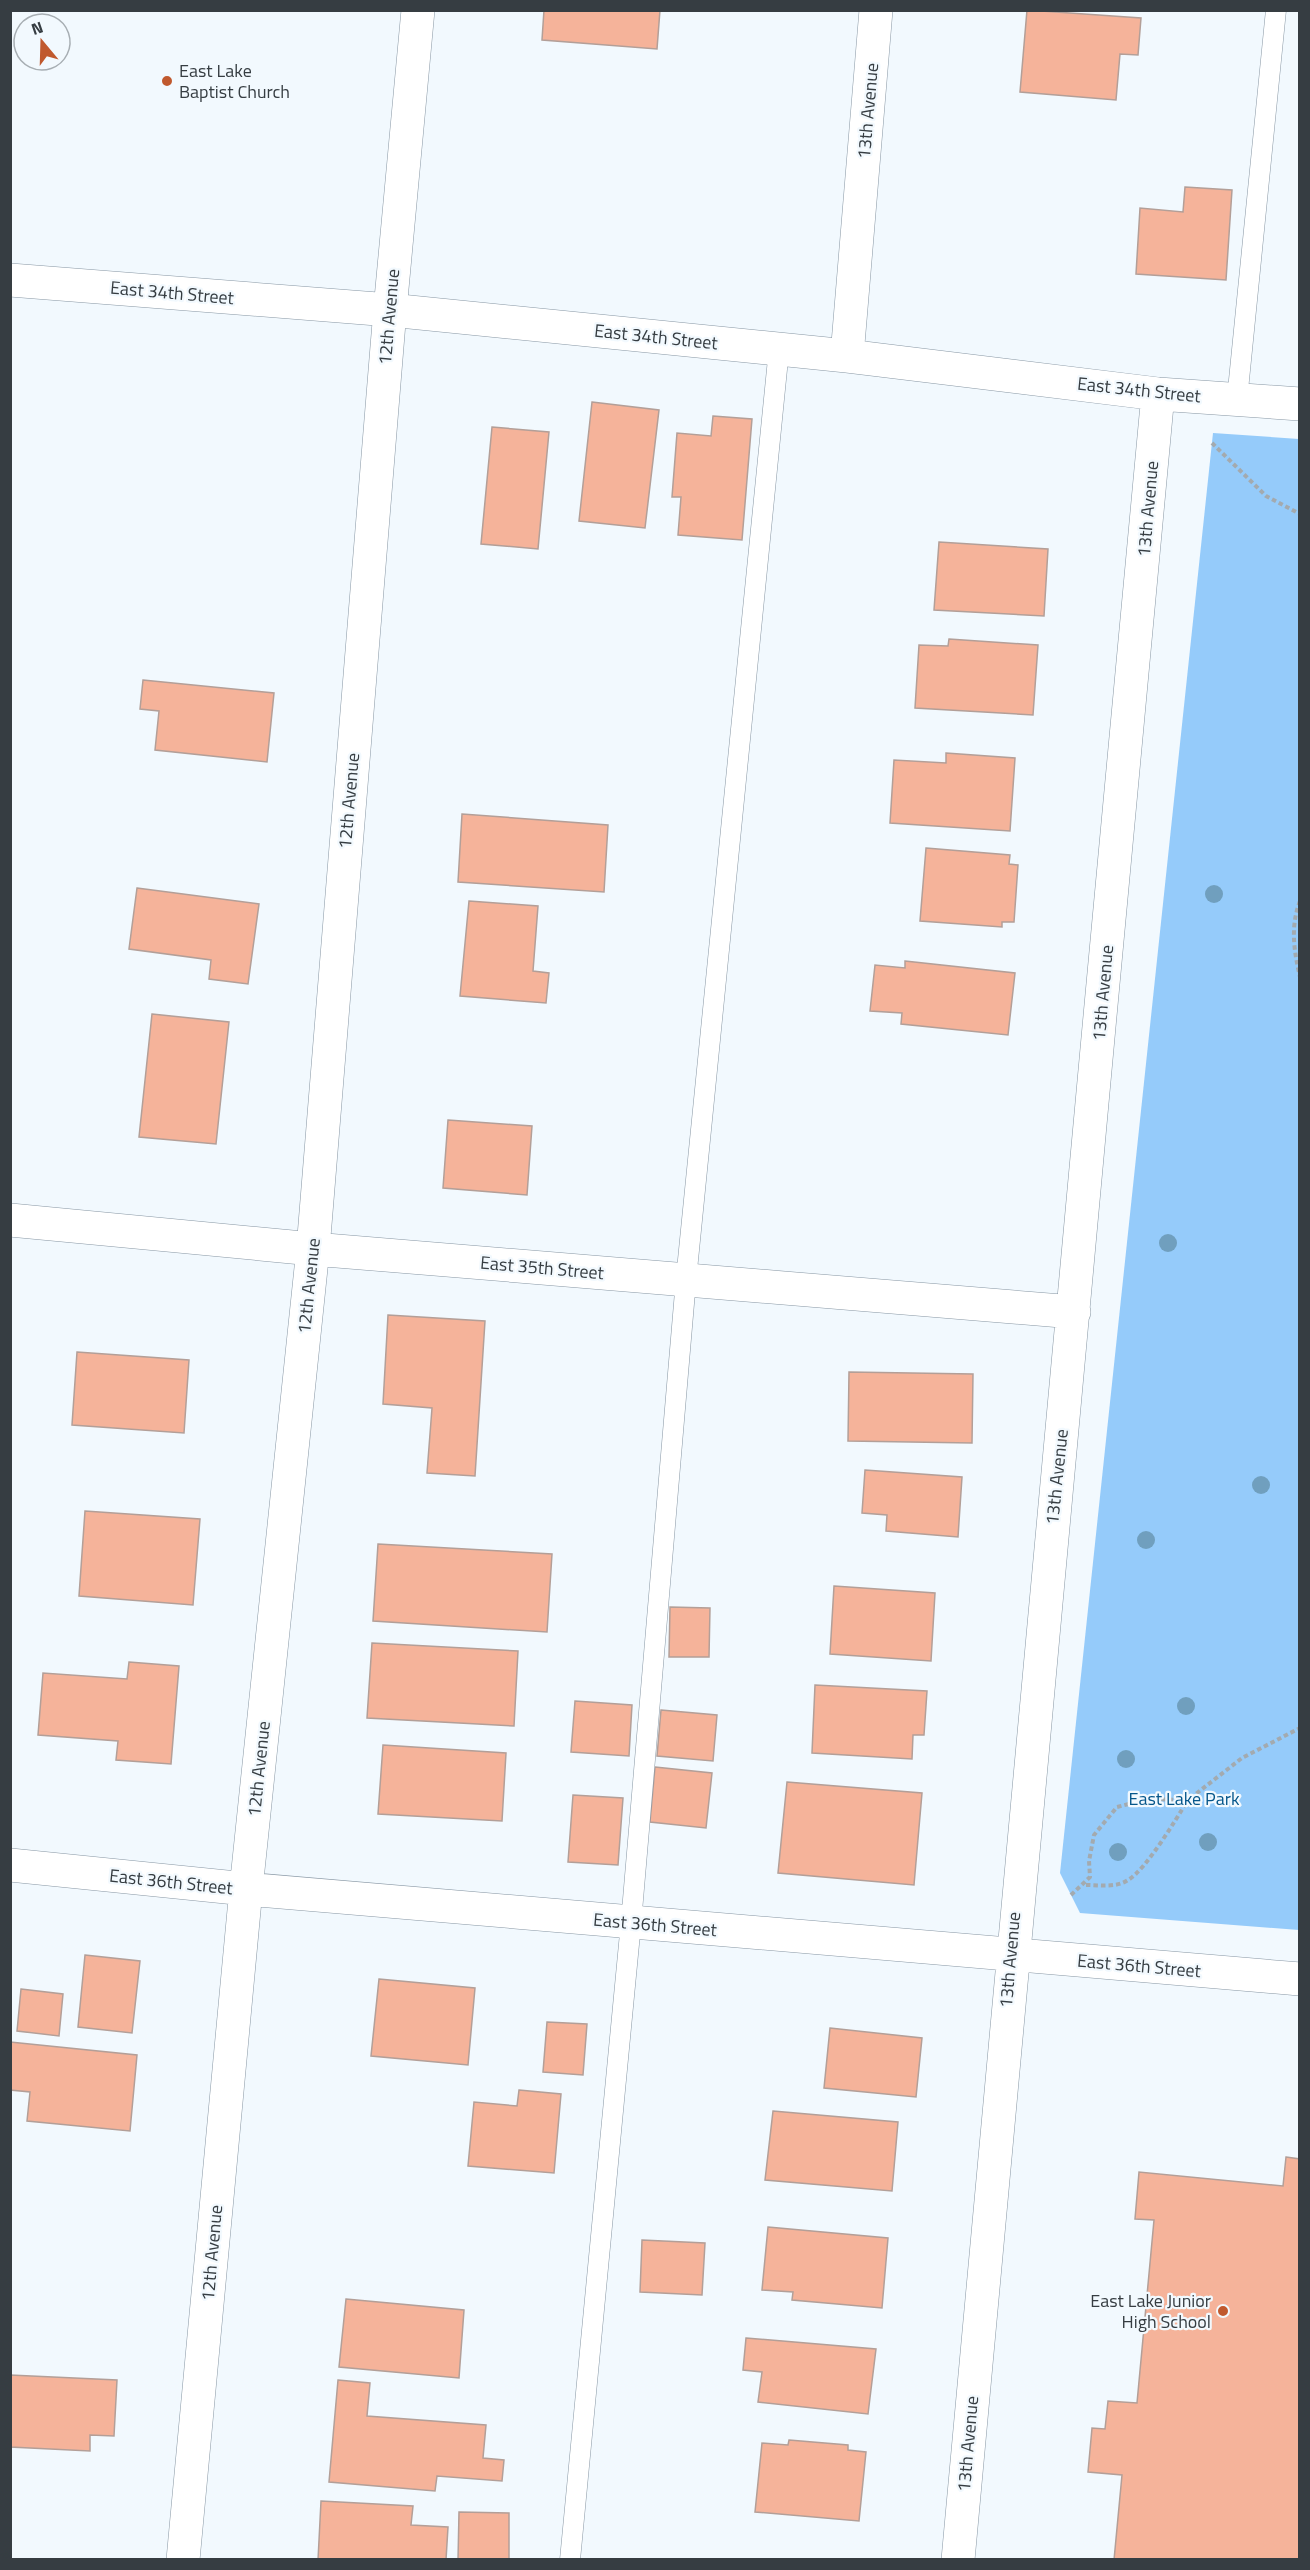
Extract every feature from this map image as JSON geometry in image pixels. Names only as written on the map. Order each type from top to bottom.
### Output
[{"type":"street","name":"12th Avenue","points":[[183,2559],[246,1889],[313,1249],[390,310],[418,10]]},
{"type":"street","name":"13th Avenue","points":[[847,356],[876,10]]},
{"type":"street","name":"East 34th Street","points":[[10,280],[390,310],[847,356],[1158,394],[1299,404]]},
{"type":"street","name":"13th Avenue","points":[[958,2559],[1010,1956],[1074,1312],[1158,394]]},
{"type":"street","name":"East 35th Street","points":[[10,1220],[313,1249],[1074,1312]]},
{"type":"street","name":"East 36th Street","points":[[10,1865],[246,1889],[1299,1979]]},
{"type":"lane","points":[[1237,400],[1276,10]]},
{"type":"lane","points":[[570,2559],[631,1923],[686,1280],[779,349]]},
{"type":"path","points":[[1212,443],[1266,496],[1299,514]]},
{"type":"path","points":[[1299,901],[1295,913],[1293,944],[1299,977]]},
{"type":"path","points":[[1085,1885],[1113,1886],[1130,1880],[1165,1839],[1188,1800],[1242,1758],[1299,1728]]},
{"type":"path","points":[[1071,1895],[1085,1885],[1090,1877],[1089,1861],[1094,1835],[1117,1807],[1148,1798],[1188,1800]]},
{"type":"green space","name":"East Lake Park","points":[[1213,433],[1299,439],[1299,1930],[1080,1913],[1060,1873]]},
{"type":"building","points":[[544,10],[660,10],[657,49],[542,40]]},
{"type":"building","points":[[1027,10],[1141,18],[1138,55],[1120,54],[1116,100],[1020,92]]},
{"type":"building","points":[[1185,187],[1232,190],[1226,280],[1136,274],[1140,208],[1183,212]]},
{"type":"building","points":[[592,402],[659,410],[645,528],[579,521]]},
{"type":"building","points":[[713,416],[752,419],[742,540],[678,535],[681,497],[672,497],[677,433],[711,436]]},
{"type":"building","points":[[492,427],[549,432],[538,549],[481,544]]},
{"type":"building","points":[[939,542],[1048,549],[1044,616],[934,610]]},
{"type":"building","points":[[949,639],[1038,645],[1033,715],[915,708],[919,645],[948,646]]},
{"type":"building","points":[[143,680],[274,693],[267,762],[155,750],[159,711],[140,709]]},
{"type":"building","points":[[946,753],[1015,758],[1010,831],[890,823],[894,760],[946,763]]},
{"type":"building","points":[[462,814],[608,825],[604,892],[458,882]]},
{"type":"building","points":[[926,848],[1010,855],[1009,864],[1018,865],[1014,922],[1002,922],[1002,927],[920,921]]},
{"type":"building","points":[[137,888],[259,904],[248,984],[209,979],[211,960],[129,949]]},
{"type":"building","points":[[469,901],[538,906],[533,971],[549,973],[546,1003],[460,996]]},
{"type":"building","points":[[905,961],[1015,973],[1008,1035],[901,1024],[902,1013],[870,1011],[875,965],[905,968]]},
{"type":"building","points":[[152,1014],[229,1022],[216,1144],[139,1137]]},
{"type":"building","points":[[448,1120],[532,1126],[527,1195],[443,1188]]},
{"type":"building","points":[[388,1315],[485,1321],[475,1476],[427,1473],[432,1408],[383,1404]]},
{"type":"building","points":[[77,1352],[189,1360],[184,1433],[72,1425]]},
{"type":"building","points":[[849,1372],[973,1374],[972,1443],[848,1441]]},
{"type":"building","points":[[865,1470],[962,1477],[958,1537],[886,1531],[887,1515],[862,1513]]},
{"type":"building","points":[[85,1511],[200,1519],[193,1605],[79,1596]]},
{"type":"building","points":[[378,1544],[552,1554],[547,1632],[373,1621]]},
{"type":"building","points":[[834,1586],[935,1593],[931,1661],[830,1654]]},
{"type":"building","points":[[670,1607],[710,1608],[709,1657],[669,1657]]},
{"type":"building","points":[[372,1643],[518,1651],[514,1726],[367,1718]]},
{"type":"building","points":[[129,1662],[179,1666],[171,1764],[116,1760],[118,1741],[38,1735],[43,1673],[127,1679]]},
{"type":"building","points":[[815,1685],[927,1691],[924,1735],[913,1735],[912,1759],[812,1753]]},
{"type":"building","points":[[575,1701],[632,1705],[629,1756],[571,1752]]},
{"type":"building","points":[[661,1710],[717,1715],[713,1761],[657,1756]]},
{"type":"building","points":[[383,1745],[506,1753],[502,1821],[378,1814]]},
{"type":"building","points":[[655,1767],[712,1773],[706,1828],[650,1822]]},
{"type":"building","points":[[787,1782],[922,1793],[914,1885],[778,1873]]},
{"type":"building","points":[[573,1795],[623,1798],[618,1865],[568,1862]]},
{"type":"building","points":[[85,1955],[140,1961],[132,2033],[78,2027]]},
{"type":"building","points":[[379,1979],[475,1988],[468,2065],[371,2056]]},
{"type":"building","points":[[21,1989],[63,1994],[59,2036],[17,2031]]},
{"type":"building","points":[[547,2022],[587,2024],[583,2075],[543,2072]]},
{"type":"building","points":[[830,2028],[922,2038],[916,2097],[824,2088]]},
{"type":"building","points":[[10,2042],[137,2055],[130,2131],[27,2121],[30,2092],[10,2090]]},
{"type":"building","points":[[519,2090],[561,2094],[554,2173],[468,2166],[474,2102],[517,2106]]},
{"type":"building","points":[[773,2111],[898,2122],[892,2191],[765,2180]]},
{"type":"building","name":"East Lake Junior High School","points":[[1286,2157],[1300,2159],[1300,2560],[1114,2560],[1122,2475],[1088,2472],[1092,2428],[1105,2429],[1108,2401],[1137,2403],[1154,2220],[1135,2219],[1139,2172],[1283,2186]]},
{"type":"building","points":[[768,2227],[888,2238],[882,2308],[792,2300],[793,2292],[762,2290]]},
{"type":"building","points":[[642,2240],[705,2243],[702,2295],[640,2292]]},
{"type":"building","points":[[346,2299],[464,2310],[459,2378],[339,2367]]},
{"type":"building","points":[[746,2338],[876,2349],[868,2414],[758,2402],[762,2372],[743,2370]]},
{"type":"building","points":[[10,2375],[117,2380],[114,2436],[90,2435],[90,2451],[10,2447]]},
{"type":"building","points":[[338,2380],[370,2383],[367,2416],[486,2425],[483,2458],[504,2460],[502,2481],[437,2476],[435,2491],[329,2482]]},
{"type":"building","points":[[789,2440],[848,2445],[848,2450],[866,2452],[859,2521],[755,2512],[762,2443],[788,2445]]},
{"type":"building","points":[[321,2501],[413,2506],[411,2525],[448,2527],[446,2560],[318,2560]]},
{"type":"building","points":[[459,2512],[509,2513],[509,2560],[458,2560]]},
{"type":"place","name":"East Lake Baptist Church","points":[[167,81]]},
{"type":"place","name":"East Lake Junior High School","points":[[1223,2311]]}]
